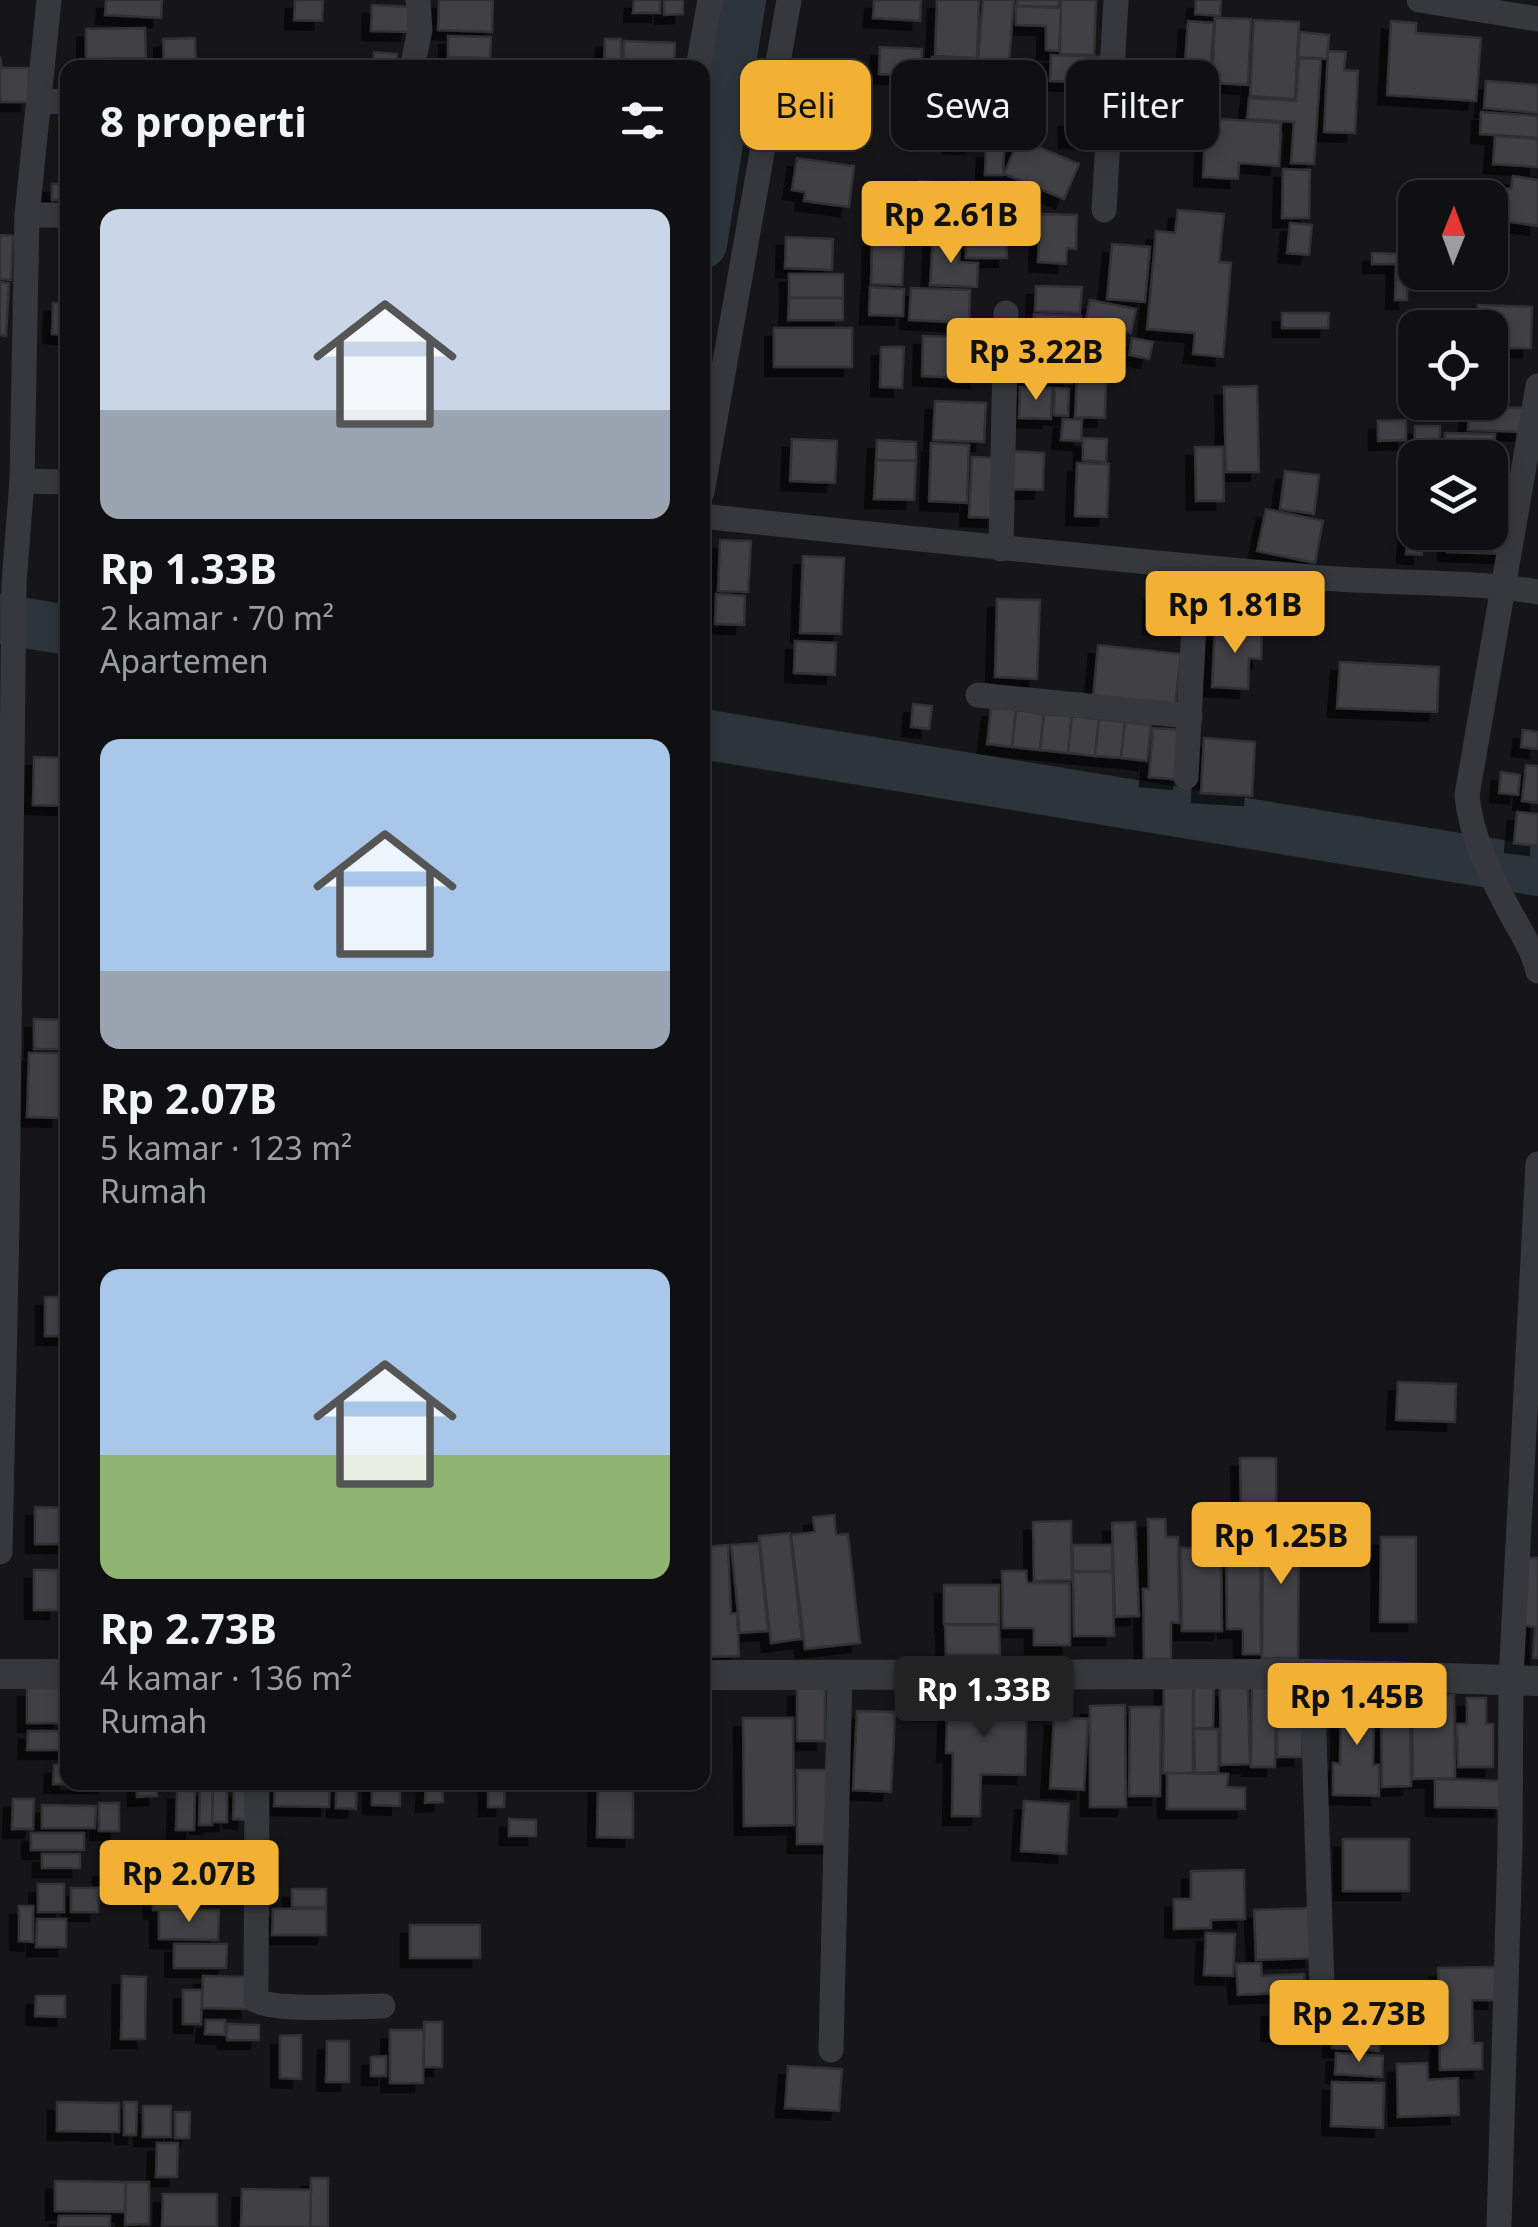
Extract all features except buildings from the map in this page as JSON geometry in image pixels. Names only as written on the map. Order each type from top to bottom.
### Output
[{"type":"street","points":[[0,1552],[14,583],[22,480],[27,215],[49,0]]},
{"type":"street","points":[[414,60],[420,30],[418,0]]},
{"type":"street","points":[[699,60],[710,0]]},
{"type":"street","points":[[710,447],[790,0]]},
{"type":"street","points":[[1104,210],[1116,0]]},
{"type":"street","points":[[1420,0],[1538,19]]},
{"type":"street","points":[[40,102],[60,102]]},
{"type":"street","points":[[27,215],[60,215]]},
{"type":"street","points":[[1000,549],[1006,313]]},
{"type":"street","points":[[1536,964],[1472,831],[1467,795],[1538,386]]},
{"type":"street","points":[[22,480],[60,482]]},
{"type":"street","points":[[710,517],[1000,549],[1382,584],[1503,587],[1538,592]]},
{"type":"street","points":[[1186,777],[1197,567]]},
{"type":"street","points":[[978,695],[1190,716]]},
{"type":"street","points":[[1499,2227],[1510,1847],[1524,1680],[1517,1511],[1533,1357],[1538,1164]]},
{"type":"street","points":[[0,1674],[60,1674]]},
{"type":"street","points":[[831,2050],[840,1674]]},
{"type":"street","points":[[710,1675],[1312,1674],[1524,1680]]},
{"type":"street","points":[[1312,1674],[1322,1987]]},
{"type":"street","points":[[257,1790],[256,2000],[274,2006],[383,2006]]},
{"type":"waterway","points":[[710,194],[741,0]]},
{"type":"waterway","points":[[0,619],[60,629]]},
{"type":"waterway","points":[[710,735],[1538,871]]}]
